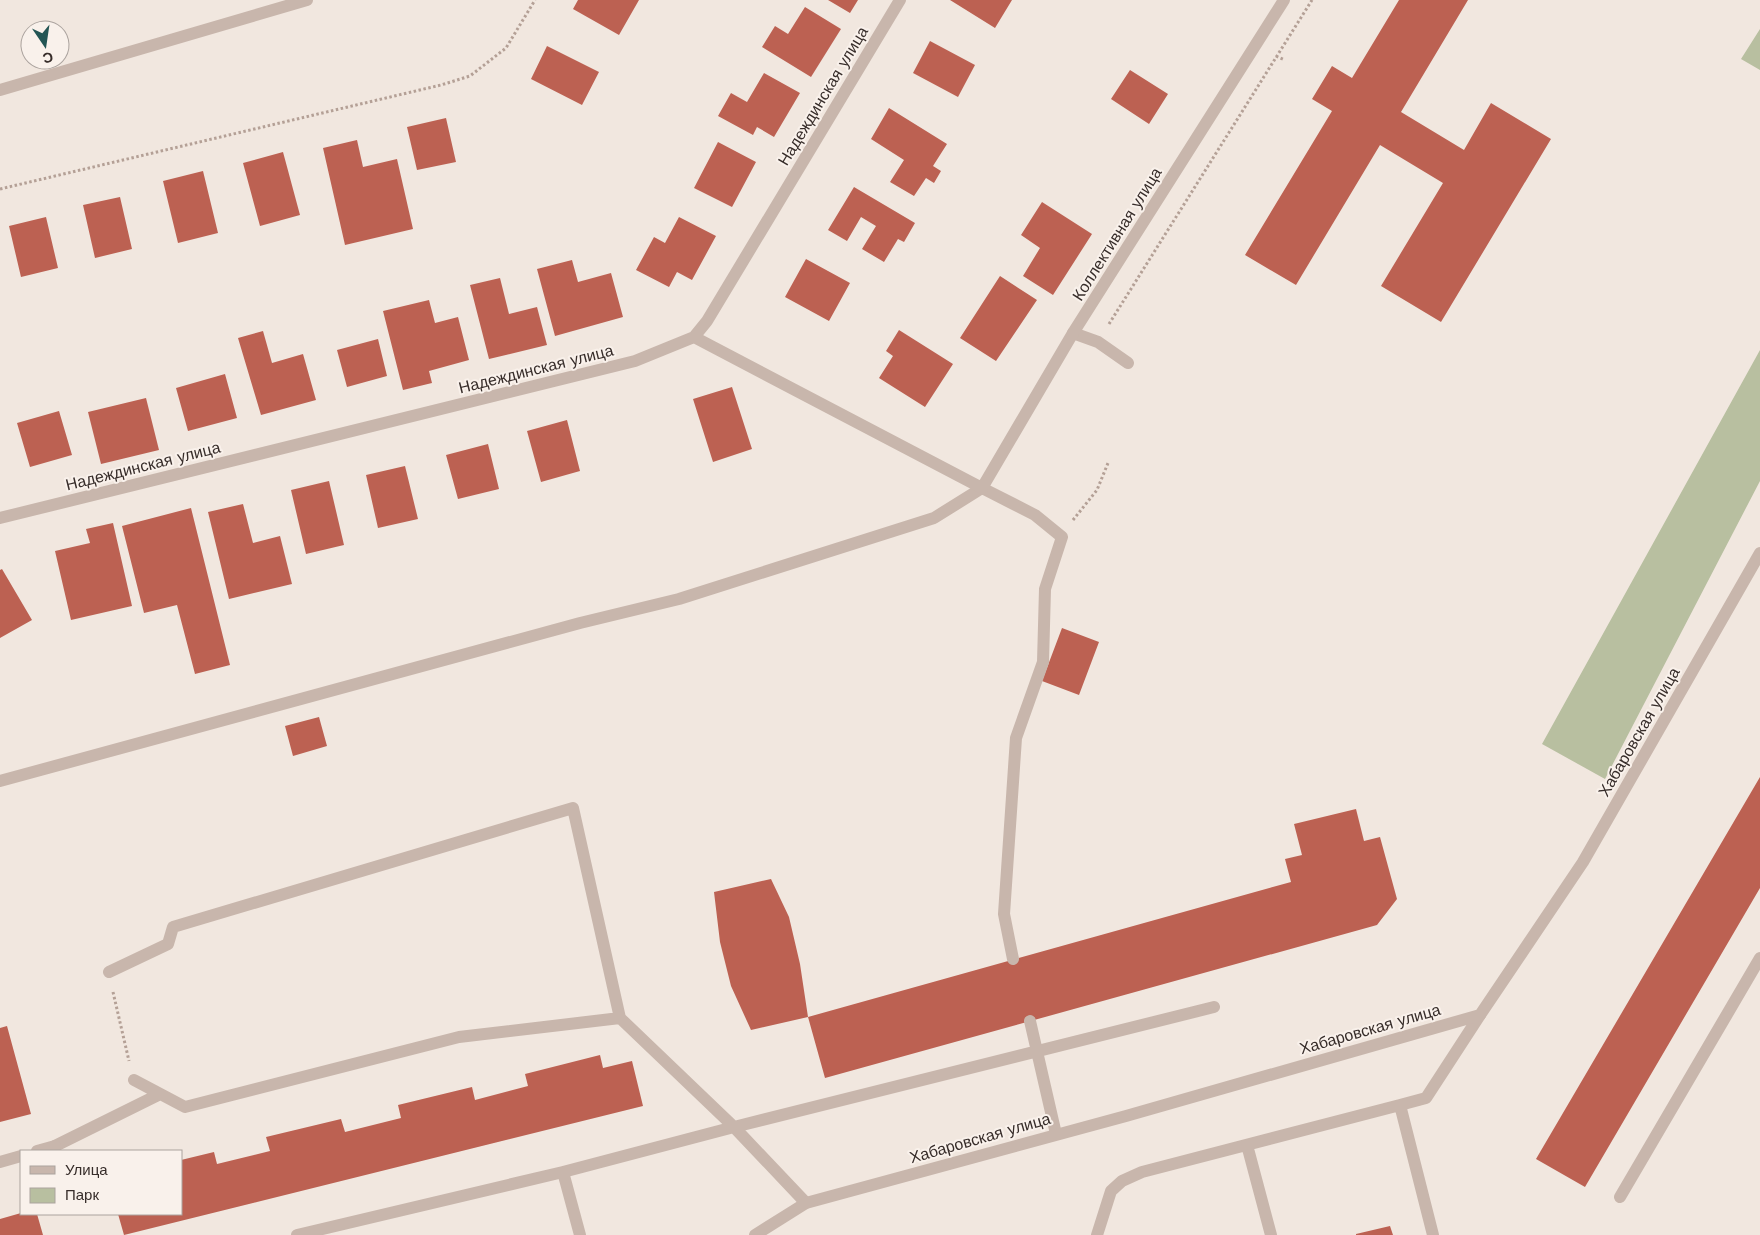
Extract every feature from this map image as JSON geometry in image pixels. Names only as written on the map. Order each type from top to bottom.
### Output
[{"type":"street","points":[[0,90],[307,0]]},
{"type":"street","name":"Надеждинская улица","points":[[0,518],[635,361],[694,338],[707,321],[900,0]]},
{"type":"street","name":"Коллективная улица","points":[[982,488],[1073,333],[1284,0]]},
{"type":"street","points":[[1073,333],[1098,342],[1128,362]]},
{"type":"street","points":[[694,338],[1035,515],[1062,537],[1045,589],[1043,662],[1016,738],[1004,914],[1013,959]]},
{"type":"street","points":[[0,781],[571,625],[679,599],[934,518],[982,488]]},
{"type":"street","name":"Хабаровская улица","points":[[755,1235],[806,1203],[1135,1113],[1480,1015],[1584,862],[1760,553]]},
{"type":"street","points":[[109,972],[168,944],[173,927],[573,808],[620,1018],[734,1127],[806,1203]]},
{"type":"street","points":[[1620,1197],[1760,958]]},
{"type":"street","points":[[297,1235],[563,1172],[734,1127],[1214,1007]]},
{"type":"street","points":[[1097,1235],[1111,1191],[1122,1180],[1142,1172],[1426,1098],[1480,1015]]},
{"type":"street","points":[[134,1080],[185,1107],[459,1037],[620,1018]]},
{"type":"street","points":[[1030,1021],[1056,1134]]},
{"type":"street","points":[[41,1150],[55,1146],[160,1094]]},
{"type":"street","points":[[1400,1106],[1434,1235]]},
{"type":"street","points":[[1247,1145],[1271,1235]]},
{"type":"street","points":[[0,1162],[20,1156]]},
{"type":"street","points":[[563,1172],[580,1235]]},
{"type":"path","points":[[0,189],[441,85],[470,76],[506,48],[535,0]]},
{"type":"path","points":[[1098,342],[1312,0]]},
{"type":"path","points":[[1062,537],[1079,511],[1097,490],[1108,463]]},
{"type":"path","points":[[109,972],[134,1080]]},
{"type":"green space","points":[[1760,29],[1760,70],[1741,59]]},
{"type":"green space","points":[[1760,350],[1760,481],[1605,779],[1542,744]]},
{"type":"building","points":[[578,0],[639,0],[619,35],[573,9]]},
{"type":"building","points":[[828,0],[858,0],[850,13]]},
{"type":"building","points":[[950,0],[1012,0],[995,28]]},
{"type":"building","points":[[1399,0],[1468,0],[1401,112],[1464,150],[1491,103],[1551,139],[1441,322],[1381,286],[1443,183],[1380,145],[1296,285],[1245,255],[1332,111],[1312,99],[1332,66],[1352,78]]},
{"type":"building","points":[[805,7],[841,29],[811,77],[762,47],[775,26],[788,34]]},
{"type":"building","points":[[930,41],[975,65],[958,97],[913,73]]},
{"type":"building","points":[[547,46],[599,72],[582,105],[531,79]]},
{"type":"building","points":[[1130,70],[1168,94],[1149,124],[1111,99]]},
{"type":"building","points":[[764,73],[800,93],[774,137],[757,127],[753,135],[718,116],[731,93],[747,102]]},
{"type":"building","points":[[889,108],[947,144],[933,166],[941,171],[934,183],[926,178],[914,196],[890,182],[904,160],[871,139]]},
{"type":"building","points":[[446,118],[456,162],[417,170],[407,127]]},
{"type":"building","points":[[357,140],[363,167],[397,159],[413,229],[345,245],[323,148]]},
{"type":"building","points":[[718,142],[756,162],[732,207],[694,188]]},
{"type":"building","points":[[283,152],[300,215],[260,226],[243,163]]},
{"type":"building","points":[[203,171],[218,233],[178,243],[163,181]]},
{"type":"building","points":[[854,187],[915,223],[904,242],[898,239],[884,262],[862,249],[876,226],[861,217],[847,241],[828,230]]},
{"type":"building","points":[[120,197],[132,249],[95,258],[83,205]]},
{"type":"building","points":[[1042,202],[1092,234],[1053,295],[1023,276],[1040,248],[1021,235]]},
{"type":"building","points":[[46,217],[58,268],[21,277],[9,226]]},
{"type":"building","points":[[679,217],[716,236],[692,280],[677,272],[669,287],[636,270],[654,237],[665,243]]},
{"type":"building","points":[[806,259],[850,283],[829,321],[785,297]]},
{"type":"building","points":[[572,260],[578,282],[611,273],[623,317],[555,336],[537,269]]},
{"type":"building","points":[[1000,276],[1037,300],[996,361],[960,338]]},
{"type":"building","points":[[500,278],[509,314],[537,307],[547,345],[489,359],[470,285]]},
{"type":"building","points":[[429,300],[435,323],[458,317],[469,360],[429,371],[432,383],[403,390],[383,311]]},
{"type":"building","points":[[899,330],[953,364],[925,407],[879,378],[893,356],[886,351]]},
{"type":"building","points":[[263,331],[272,363],[303,354],[316,400],[261,415],[238,338]]},
{"type":"building","points":[[378,339],[387,376],[347,387],[337,350]]},
{"type":"building","points":[[225,374],[237,418],[188,431],[176,388]]},
{"type":"building","points":[[732,387],[752,449],[713,462],[693,399]]},
{"type":"building","points":[[146,398],[159,450],[101,464],[88,412]]},
{"type":"building","points":[[59,411],[72,455],[30,467],[17,423]]},
{"type":"building","points":[[567,420],[580,471],[541,482],[527,431]]},
{"type":"building","points":[[488,444],[499,489],[458,499],[446,455]]},
{"type":"building","points":[[405,466],[418,519],[378,528],[366,475]]},
{"type":"building","points":[[329,481],[344,545],[306,554],[291,490]]},
{"type":"building","points":[[243,504],[253,543],[280,536],[292,584],[229,599],[208,512]]},
{"type":"building","points":[[191,508],[230,665],[195,674],[177,605],[144,613],[122,526]]},
{"type":"building","points":[[113,523],[132,606],[71,620],[55,551],[90,543],[86,529]]},
{"type":"building","points":[[2,569],[32,620],[0,638],[0,570]]},
{"type":"building","points":[[1062,628],[1099,642],[1079,695],[1042,681]]},
{"type":"building","points":[[319,717],[327,746],[293,756],[285,726]]},
{"type":"building","points":[[1760,777],[1760,888],[1585,1187],[1536,1159]]},
{"type":"building","points":[[1356,809],[1364,841],[1380,837],[1397,899],[1377,925],[825,1078],[808,1017],[1291,882],[1285,859],[1302,855],[1294,824]]},
{"type":"building","points":[[771,879],[789,917],[800,964],[808,1017],[751,1030],[731,986],[720,942],[714,892]]},
{"type":"building","points":[[7,1026],[31,1114],[0,1122],[0,1028]]},
{"type":"building","points":[[600,1055],[603,1068],[632,1061],[643,1106],[124,1235],[118,1215],[182,1215],[182,1160],[214,1152],[217,1164],[270,1151],[266,1137],[341,1119],[345,1132],[401,1118],[398,1105],[472,1087],[475,1100],[528,1086],[525,1074]]},
{"type":"building","points":[[20,1213],[20,1215],[37,1215],[43,1235],[0,1235],[0,1219]]},
{"type":"building","points":[[1390,1226],[1393,1235],[1356,1235],[1356,1234]]}]
